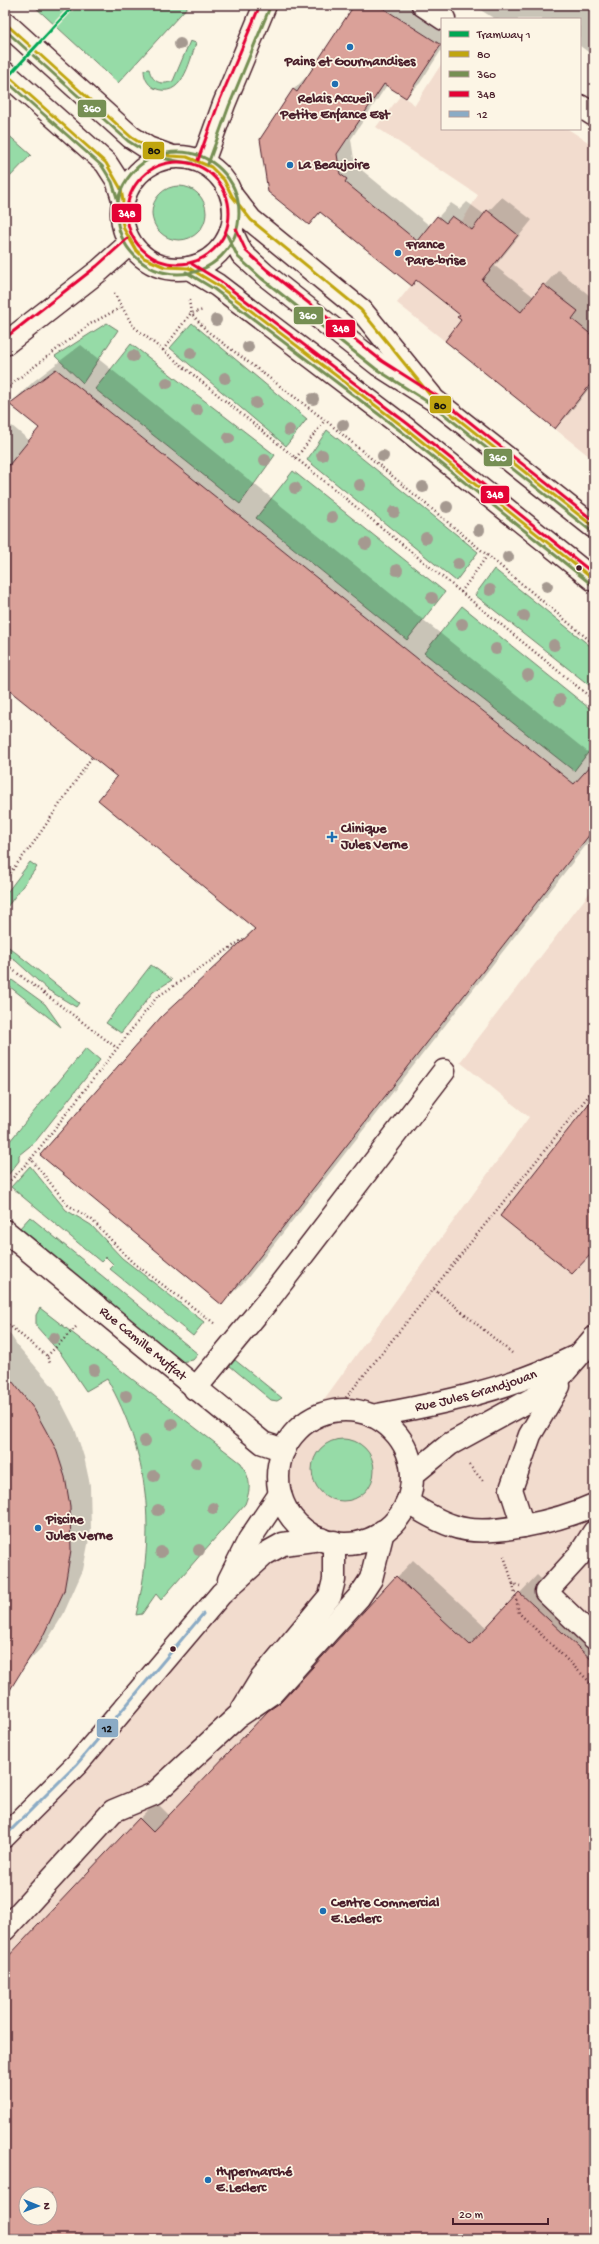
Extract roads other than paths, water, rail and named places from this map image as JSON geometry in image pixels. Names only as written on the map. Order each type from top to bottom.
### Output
[{"type":"street","points":[[203,162],[224,104],[265,5]]},
{"type":"street","points":[[423,5],[442,18]]},
{"type":"street","points":[[5,23],[131,137],[148,148],[170,156],[187,157],[203,162],[218,173],[232,196],[251,220],[361,310],[434,400]]},
{"type":"street","points":[[5,73],[106,163],[117,180],[123,199]]},
{"type":"street","points":[[581,107],[594,115]]},
{"type":"street","points":[[170,156],[154,161],[140,171],[129,184],[123,199],[121,217],[130,243],[139,254],[156,265],[169,269],[189,268],[203,263],[215,255],[225,244],[231,231],[234,214],[232,196]]},
{"type":"street","points":[[231,231],[242,254],[264,274],[379,365],[434,400],[594,527]]},
{"type":"street","points":[[5,344],[100,270],[130,243]]},
{"type":"street","points":[[189,268],[217,285],[405,428],[594,580]]},
{"type":"street","points":[[195,1389],[266,1303],[444,1071]]},
{"type":"street","name":"Rue Camille Muffat","points":[[5,1231],[195,1389],[263,1443],[284,1450]]},
{"type":"street","name":"Rue Jules Grandjouan","points":[[412,1475],[450,1444],[536,1397],[554,1384],[577,1355],[594,1338]]},
{"type":"street","points":[[523,1526],[511,1489],[518,1466],[530,1435],[577,1355]]},
{"type":"street","name":"Rue Jules Grandjouan","points":[[372,1416],[436,1404],[517,1381],[577,1355]]},
{"type":"street","points":[[5,1836],[77,1764],[221,1594],[264,1554],[283,1544],[328,1541],[360,1542],[383,1531],[397,1518],[407,1502],[412,1475],[410,1459],[403,1443],[393,1430],[380,1419],[350,1410],[336,1410],[321,1414],[308,1420],[297,1429],[284,1450],[279,1468],[280,1494],[285,1506],[300,1526],[328,1541]]},
{"type":"street","points":[[221,1594],[249,1540],[280,1494]]},
{"type":"street","points":[[407,1502],[453,1526],[470,1530],[523,1526],[576,1513],[594,1505]]},
{"type":"street","points":[[5,1930],[113,1811],[154,1794],[238,1717],[272,1693],[359,1597],[371,1579],[383,1531]]},
{"type":"street","points":[[594,1532],[578,1557],[546,1592],[594,1638]]},
{"type":"street","points":[[238,1717],[261,1679],[330,1596],[334,1580],[328,1541]]},
{"type":"tram line","name":"1","points":[[5,80],[74,5]]},
{"type":"place","name":"Pains et Gourmandises","points":[[350,47]]},
{"type":"place","name":"Relais Accueil Petite Enfance Est","points":[[335,84]]},
{"type":"place","name":"La Beaujoire","points":[[290,165]]},
{"type":"place","name":"France Pare-brise","points":[[398,253]]},
{"type":"place","name":"Clinique Jules Verne","points":[[332,837]]},
{"type":"place","name":"Piscine Jules Verne","points":[[38,1528]]},
{"type":"place","name":"Centre Commercial E.Leclerc","points":[[323,1911]]},
{"type":"place","name":"Hypermarché E.Leclerc","points":[[208,2180]]}]
